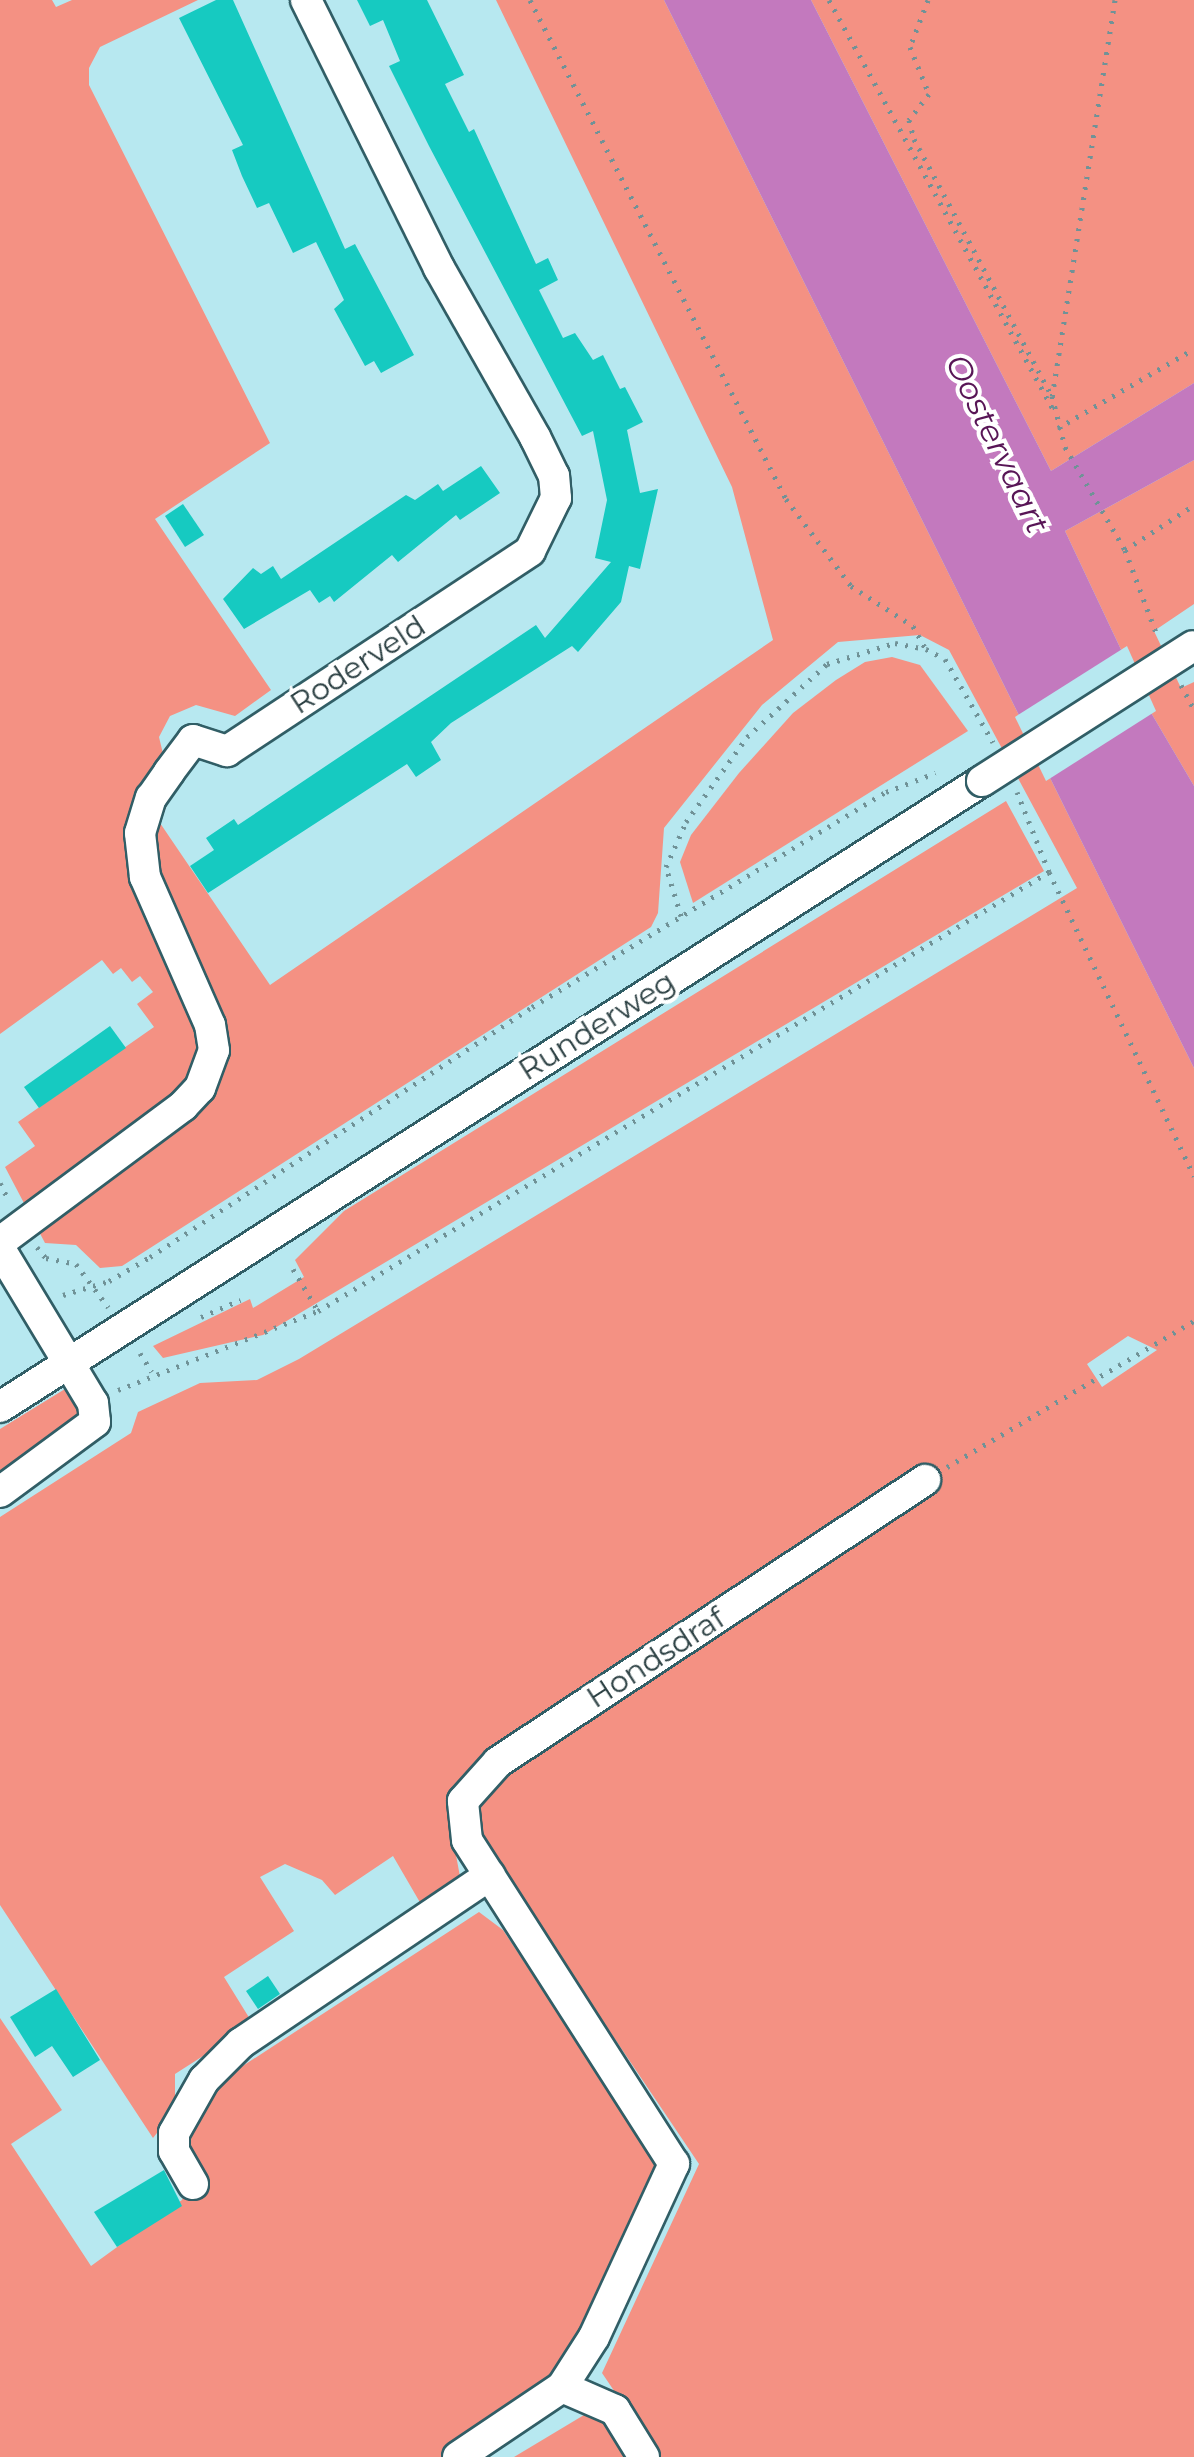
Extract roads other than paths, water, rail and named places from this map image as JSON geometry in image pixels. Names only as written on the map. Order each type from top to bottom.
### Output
[{"type":"street","name":"Roderveld","points":[[8,1240],[183,1106],[200,1088],[214,1050],[210,1025],[145,877],[140,833],[151,798],[169,772],[194,740],[228,751],[530,550],[556,498],[541,450],[440,268],[306,0]]},
{"type":"street","name":"Runderweg","points":[[0,1407],[1181,653]]},
{"type":"street","points":[[0,1492],[95,1422],[93,1402],[36,1306],[8,1240]]},
{"type":"street","name":"Hondsdraf","points":[[458,2457],[562,2388],[594,2337],[674,2164],[467,1840],[464,1801],[498,1762],[925,1480]]},
{"type":"street","points":[[193,2184],[174,2151],[174,2132],[204,2080],[241,2044],[490,1875]]},
{"type":"street","points":[[562,2388],[615,2410],[644,2457]]},
{"type":"water","name":"Oostervaart","points":[[664,0],[811,0],[1051,471],[1194,383],[1194,460],[1065,531],[1150,711],[1194,786],[1194,1068]]}]
